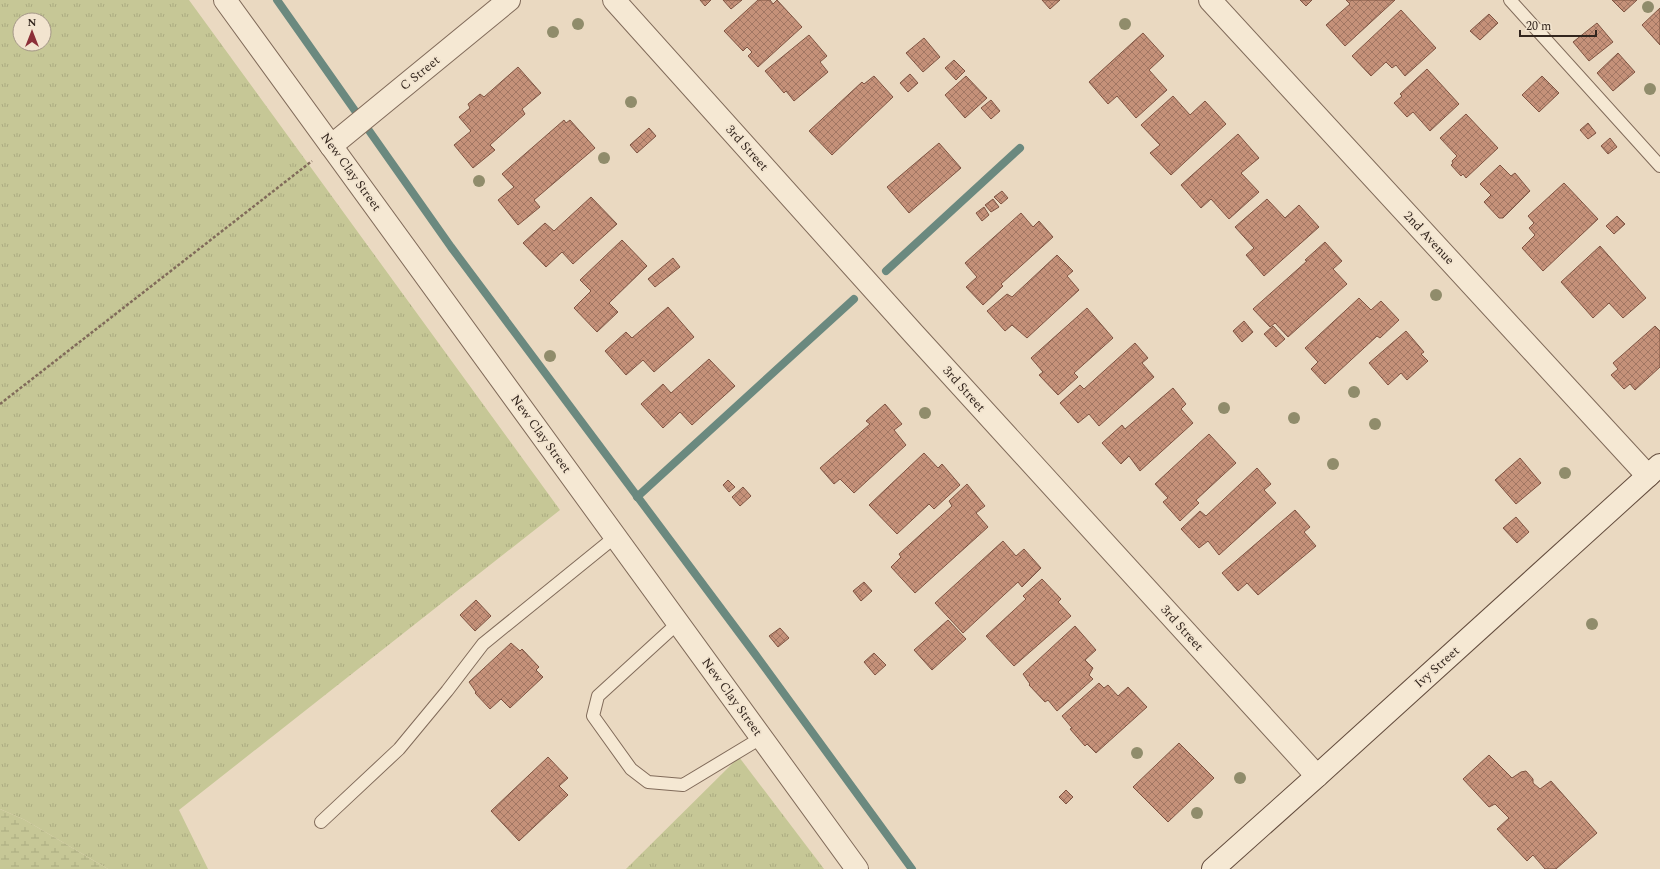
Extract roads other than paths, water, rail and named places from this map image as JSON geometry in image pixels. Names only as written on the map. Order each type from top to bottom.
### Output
[{"type":"street","name":"New Clay Street","points":[[225,0],[857,869]]},
{"type":"street","name":"C Street","points":[[331,146],[509,0]]},
{"type":"street","name":"3rd Street","points":[[614,0],[913,333],[1317,776]]},
{"type":"street","name":"2nd Avenue","points":[[1210,0],[1654,470]]},
{"type":"street","name":"Ivy Street","points":[[1212,869],[1317,776],[1654,470]]},
{"type":"lane","points":[[1510,0],[1660,166]]},
{"type":"lane","points":[[321,822],[399,750],[447,691],[482,644],[615,536]]},
{"type":"lane","points":[[678,623],[598,696],[593,716],[631,769],[648,782],[683,785],[761,738]]},
{"type":"waterway","points":[[277,0],[451,247],[755,654],[912,869]]},
{"type":"waterway","points":[[886,271],[1020,148]]},
{"type":"waterway","points":[[637,497],[854,299]]}]
